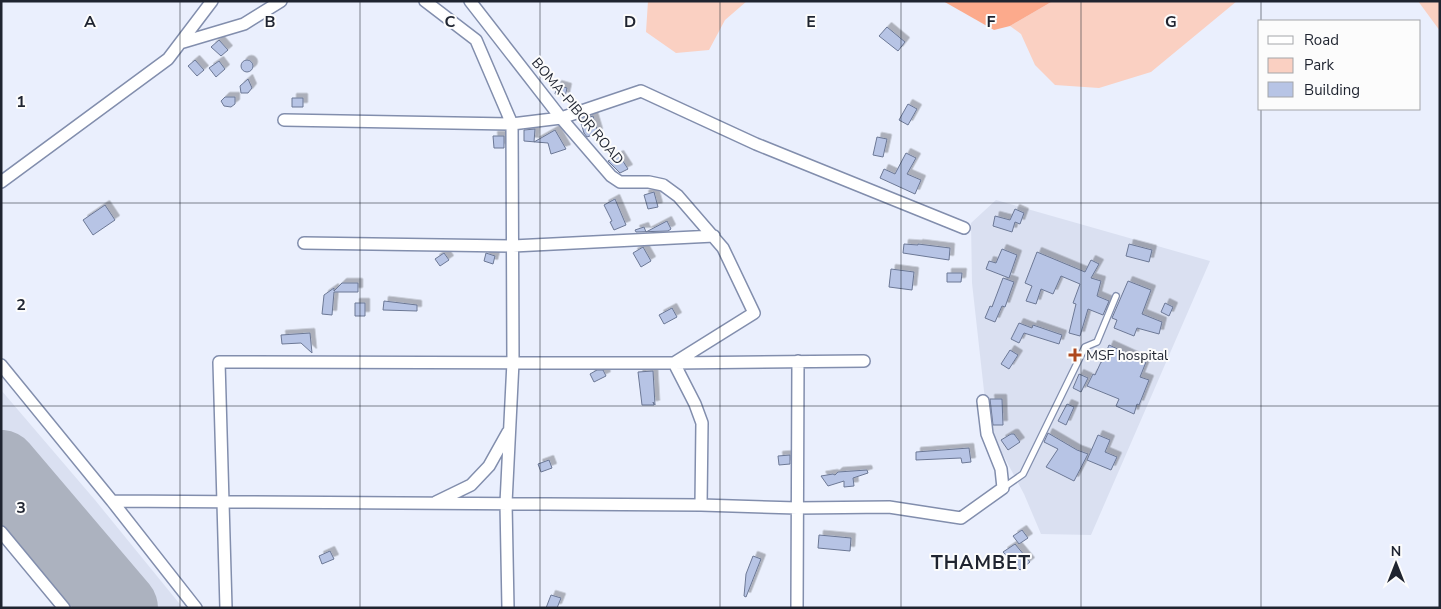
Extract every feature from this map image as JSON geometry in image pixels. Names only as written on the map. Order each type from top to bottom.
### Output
[{"type":"street","points":[[1,182],[168,59],[212,1]]},
{"type":"street","points":[[180,43],[244,24],[280,1]]},
{"type":"street","points":[[425,1],[476,40],[512,124],[513,362],[506,504],[508,608]]},
{"type":"street","name":"BOMA-PIBOR ROAD","points":[[470,1],[561,118],[611,176],[620,182],[649,182],[663,185],[678,196],[723,248],[754,314],[674,362]]},
{"type":"street","points":[[284,120],[512,124],[561,118],[641,91],[756,144],[964,228]]},
{"type":"street","points":[[304,243],[513,246],[714,236]]},
{"type":"street","points":[[226,608],[219,362],[864,361]]},
{"type":"street","points":[[674,362],[695,404],[702,423],[701,506]]},
{"type":"street","points":[[797,608],[798,362]]},
{"type":"street","points":[[1,365],[196,608]]},
{"type":"street","points":[[112,501],[797,508],[890,507],[961,518],[1004,488],[1001,469],[987,434],[983,401]]},
{"type":"street","points":[[435,503],[471,485],[489,466],[510,429]]},
{"type":"street","points":[[1,532],[64,608]]},
{"type":"lane","points":[[1004,488],[1023,474],[1085,347],[1097,342],[1116,296]]},
{"type":"shaded area","points":[[943,1],[1053,1],[1010,26],[994,30]]},
{"type":"shaded area","name":"MSF hospital","points":[[996,200],[1210,261],[1091,535],[1041,534],[1024,494],[988,427],[972,283],[971,223]]},
{"type":"shaded area","points":[[1,390],[95,500],[183,608],[74,608],[1,519]]},
{"type":"green space","points":[[648,1],[747,1],[725,20],[709,50],[676,53],[646,32]]},
{"type":"green space","points":[[1053,1],[1237,1],[1151,72],[1099,88],[1055,85],[1035,65],[1021,34],[1010,26]]},
{"type":"green space","points":[[1418,1],[1440,1],[1440,31]]},
{"type":"building","points":[[887,27],[905,42],[898,51],[879,36]]},
{"type":"building","points":[[219,40],[228,50],[221,56],[211,47]]},
{"type":"building","points":[[195,60],[204,70],[197,76],[188,66]]},
{"type":"building","points":[[245,60],[249,60],[253,66],[249,72],[245,72],[241,68],[241,64]]},
{"type":"building","points":[[219,61],[225,69],[216,77],[209,68]]},
{"type":"building","points":[[248,79],[252,88],[248,93],[241,93],[240,86]]},
{"type":"building","points":[[557,85],[567,88],[565,97],[555,94]]},
{"type":"building","points":[[225,97],[235,97],[235,104],[231,107],[224,106],[221,101]]},
{"type":"building","points":[[292,98],[303,98],[303,107],[292,107]]},
{"type":"building","points":[[908,104],[917,109],[908,125],[899,120]]},
{"type":"building","points":[[593,116],[598,133],[587,137],[580,120]]},
{"type":"building","points":[[535,129],[534,142],[524,141],[524,130]]},
{"type":"building","points":[[555,130],[566,149],[551,154],[548,143],[534,142]]},
{"type":"building","points":[[493,136],[504,136],[504,148],[494,148]]},
{"type":"building","points":[[877,137],[887,139],[883,157],[873,155]]},
{"type":"building","points":[[906,153],[916,158],[907,174],[921,180],[915,194],[880,178],[884,169],[895,174]]},
{"type":"building","points":[[619,155],[628,169],[620,173],[608,161]]},
{"type":"building","points":[[654,192],[658,207],[648,209],[644,195]]},
{"type":"building","points":[[615,199],[626,225],[614,230],[604,205]]},
{"type":"building","points":[[105,205],[115,220],[93,235],[83,220]]},
{"type":"building","points":[[1015,209],[1024,213],[1020,224],[1015,222],[1012,232],[993,226],[995,216],[1010,220]]},
{"type":"building","points":[[667,221],[671,229],[668,231],[647,232]]},
{"type":"building","points":[[644,227],[646,232],[636,232],[635,230]]},
{"type":"building","points":[[904,244],[950,248],[949,260],[903,253]]},
{"type":"building","points":[[1129,244],[1152,250],[1149,262],[1126,256]]},
{"type":"building","points":[[643,247],[651,261],[641,267],[633,253]]},
{"type":"building","points":[[1002,249],[1017,255],[1009,278],[986,269],[989,261],[996,263]]},
{"type":"building","points":[[1037,252],[1085,272],[1091,260],[1099,264],[1091,278],[1101,281],[1097,296],[1109,301],[1103,315],[1088,309],[1080,336],[1069,333],[1076,304],[1073,303],[1080,284],[1061,276],[1053,294],[1041,289],[1036,304],[1026,301],[1032,286],[1025,283]]},
{"type":"building","points":[[444,253],[449,260],[440,266],[435,259]]},
{"type":"building","points":[[486,253],[495,256],[493,264],[484,261]]},
{"type":"building","points":[[891,269],[914,272],[912,290],[889,287]]},
{"type":"building","points":[[947,273],[962,273],[961,282],[947,282]]},
{"type":"building","points":[[1003,278],[1014,282],[1005,307],[1002,306],[995,322],[985,318],[990,306],[992,307]]},
{"type":"building","points":[[1128,281],[1151,290],[1142,314],[1162,322],[1159,334],[1137,328],[1134,336],[1114,328],[1117,320],[1112,318]]},
{"type":"building","points":[[342,283],[358,283],[358,292],[334,292],[332,315],[322,314],[324,295],[334,288],[334,291]]},
{"type":"building","points":[[384,301],[417,305],[417,311],[383,310]]},
{"type":"building","points":[[355,303],[365,303],[365,316],[355,316]]},
{"type":"building","points":[[1165,303],[1173,307],[1169,316],[1161,312]]},
{"type":"building","points":[[672,308],[677,317],[664,324],[659,315]]},
{"type":"building","points":[[1019,323],[1032,328],[1033,325],[1062,335],[1059,344],[1024,333],[1019,343],[1011,339]]},
{"type":"building","points":[[310,333],[312,353],[301,343],[282,344],[281,335]]},
{"type":"building","points":[[1109,345],[1146,362],[1140,377],[1149,380],[1134,414],[1116,406],[1119,399],[1087,386],[1102,362]]},
{"type":"building","points":[[1010,350],[1018,355],[1009,369],[1001,364]]},
{"type":"building","points":[[597,370],[603,370],[606,376],[594,382],[590,374]]},
{"type":"building","points":[[653,371],[655,405],[653,402],[654,405],[642,405],[638,372]]},
{"type":"building","points":[[1079,374],[1088,378],[1081,392],[1073,388]]},
{"type":"building","points":[[990,399],[1002,399],[1003,425],[993,425]]},
{"type":"building","points":[[1067,404],[1074,407],[1066,425],[1058,421]]},
{"type":"building","points":[[1048,433],[1077,450],[1088,454],[1074,481],[1046,467],[1058,449],[1044,442]]},
{"type":"building","points":[[1014,434],[1020,442],[1008,450],[1001,440]]},
{"type":"building","points":[[1098,435],[1110,440],[1105,452],[1117,457],[1111,470],[1087,460]]},
{"type":"building","points":[[969,448],[971,462],[962,463],[961,458],[916,460],[916,452]]},
{"type":"building","points":[[790,455],[790,464],[779,465],[778,456]]},
{"type":"building","points":[[549,460],[552,468],[541,472],[538,464]]},
{"type":"building","points":[[867,470],[868,473],[853,478],[854,486],[844,487],[844,481],[828,486],[821,476],[835,475],[838,472]]},
{"type":"building","points":[[1022,530],[1028,538],[1019,544],[1013,536]]},
{"type":"building","points":[[819,535],[851,538],[850,551],[818,548]]},
{"type":"building","points":[[1015,544],[1030,562],[1020,570],[1003,552]]},
{"type":"building","points":[[330,551],[334,559],[322,564],[319,556]]},
{"type":"building","points":[[753,556],[761,559],[746,597],[744,596],[746,574]]},
{"type":"building","points":[[551,595],[561,598],[557,608],[546,608]]},
{"type":"runway","points":[[1,467],[121,608]]},
{"type":"place","name":"MSF hospital","points":[[1075,355]]},
{"type":"district","name":"THAMBET","points":[[981,562]]}]
